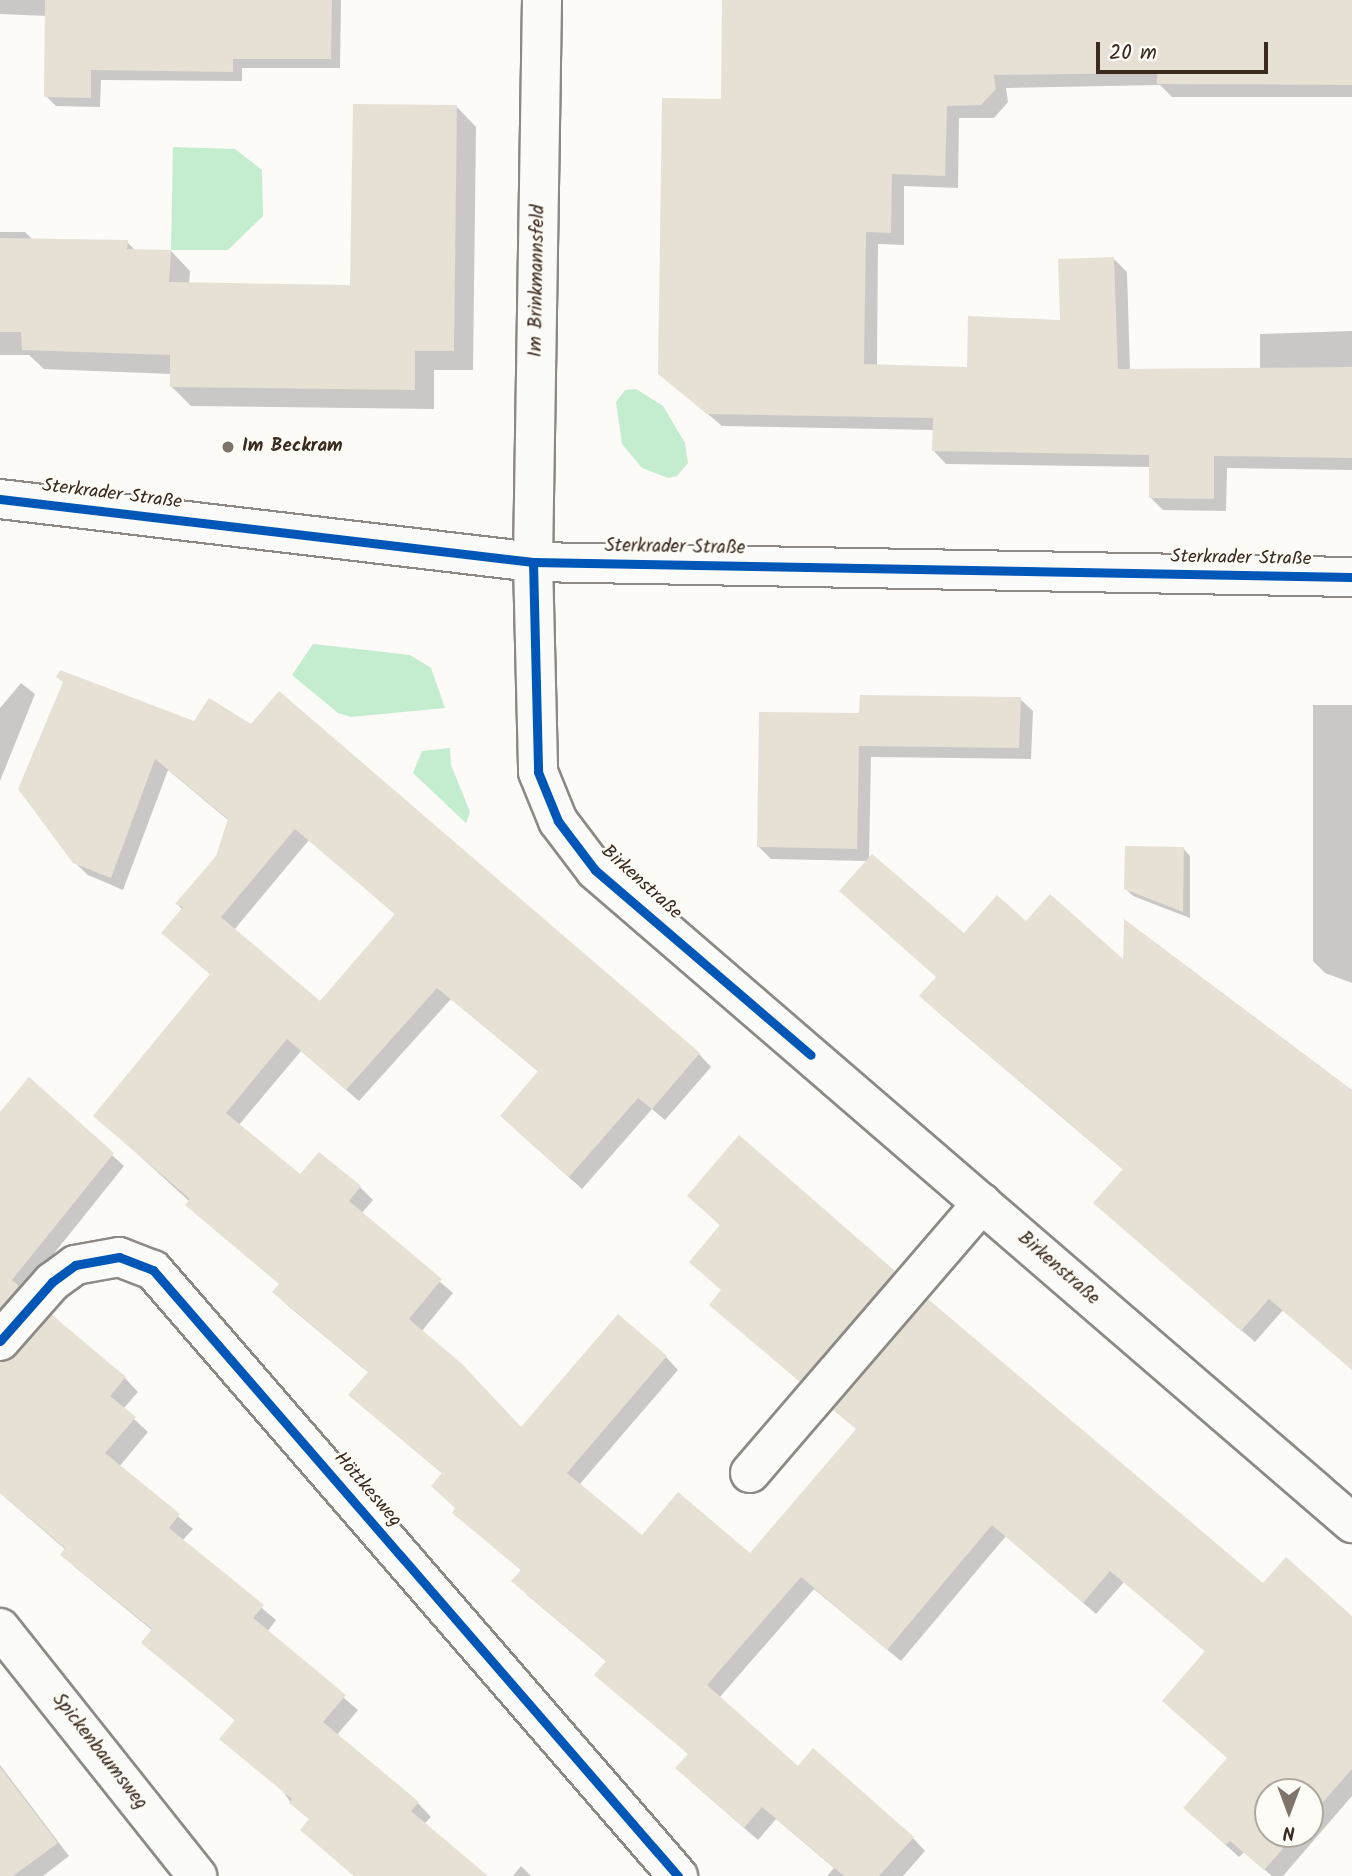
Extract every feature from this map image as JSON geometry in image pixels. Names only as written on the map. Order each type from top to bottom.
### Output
[{"type":"street","name":"Im Brinkmannsfeld","points":[[533,562],[542,0]]},
{"type":"street","name":"Sterkrader Straße","points":[[0,499],[533,562],[1352,577]]},
{"type":"street","name":"Birkenstraße","points":[[533,562],[538,772],[558,821],[595,870],[1352,1523]]},
{"type":"street","points":[[750,1473],[982,1203]]},
{"type":"street","name":"Höttkesweg","points":[[0,1341],[52,1282],[75,1265],[119,1257],[153,1270],[678,1876]]},
{"type":"street","name":"Spickenbaumsweg","points":[[0,1628],[197,1876]]},
{"type":"green space","points":[[173,147],[235,149],[262,170],[263,216],[228,250],[171,250]]},
{"type":"green space","points":[[636,389],[663,406],[685,443],[688,463],[677,476],[668,478],[642,468],[622,444],[616,402],[625,390]]},
{"type":"green space","points":[[313,644],[410,655],[431,668],[445,708],[351,717],[338,713],[292,675]]},
{"type":"green space","points":[[450,748],[451,765],[470,812],[466,823],[413,773],[422,751]]},
{"type":"building","points":[[45,0],[332,0],[331,59],[233,59],[233,72],[91,70],[91,98],[44,97]]},
{"type":"building","points":[[722,0],[1352,0],[1352,85],[1157,84],[1157,73],[994,75],[996,89],[981,105],[947,106],[945,176],[892,174],[891,233],[866,232],[864,364],[967,367],[968,316],[1060,320],[1058,259],[1114,257],[1118,369],[1352,367],[1352,458],[1214,456],[1214,499],[1149,498],[1149,455],[932,451],[933,418],[707,414],[658,374],[662,98],[721,99]]},
{"type":"building","points":[[353,104],[457,105],[454,351],[415,351],[415,390],[170,387],[170,355],[22,350],[21,332],[0,332],[0,238],[128,240],[127,249],[171,250],[169,282],[350,285]]},
{"type":"building","points":[[60,670],[194,721],[209,698],[251,724],[279,691],[700,1053],[652,1109],[638,1098],[569,1177],[500,1116],[538,1071],[437,988],[346,1090],[287,1039],[226,1113],[300,1174],[319,1152],[361,1186],[349,1201],[442,1279],[409,1319],[462,1364],[521,1427],[618,1314],[667,1356],[567,1473],[642,1535],[678,1492],[750,1553],[856,1429],[833,1410],[928,1299],[1263,1583],[1286,1557],[1352,1616],[1352,1769],[1324,1801],[1324,1778],[1254,1778],[1254,1848],[1284,1848],[1264,1870],[1230,1841],[1226,1845],[1183,1808],[1227,1758],[1162,1701],[1205,1651],[1110,1571],[1083,1603],[992,1525],[887,1650],[801,1577],[707,1685],[798,1766],[813,1748],[914,1837],[879,1876],[844,1876],[762,1807],[744,1828],[675,1768],[688,1754],[594,1675],[606,1661],[511,1581],[521,1570],[452,1513],[455,1508],[431,1486],[442,1473],[348,1395],[368,1372],[272,1292],[279,1284],[185,1205],[190,1199],[93,1116],[210,974],[161,933],[183,907],[175,904],[216,856],[228,819],[155,759],[111,878],[73,863],[18,789],[63,682],[56,677]],"holes":[[[295,829],[395,914],[320,1001],[221,917]]]},
{"type":"building","points":[[860,695],[1021,697],[1019,748],[859,746],[857,849],[757,847],[759,712],[859,713]]},
{"type":"building","points":[[1125,846],[1184,847],[1183,912],[1124,889]]},
{"type":"building","points":[[872,854],[964,933],[997,895],[1026,921],[1050,894],[1123,959],[1124,919],[1352,1090],[1352,1370],[1269,1299],[1241,1331],[1093,1203],[1123,1169],[919,996],[936,977],[839,891]]},
{"type":"building","points":[[29,1077],[114,1153],[12,1280],[19,1286],[0,1308],[0,1112]]},
{"type":"building","points":[[739,1135],[895,1271],[800,1382],[709,1305],[721,1290],[689,1262],[720,1225],[687,1196]]},
{"type":"building","points":[[52,1315],[126,1377],[110,1396],[136,1417],[105,1453],[180,1514],[169,1528],[264,1605],[253,1618],[346,1695],[323,1722],[419,1802],[411,1811],[488,1876],[354,1876],[300,1830],[309,1819],[289,1803],[292,1799],[219,1739],[235,1720],[141,1643],[152,1629],[60,1555],[65,1548],[0,1493],[0,1362],[16,1355]]},
{"type":"building","points":[[0,1767],[58,1843],[13,1876],[0,1876]]},
{"type":"cycle path","points":[[0,499],[533,562],[1352,577]]},
{"type":"cycle path","points":[[533,562],[538,772],[558,821],[595,870],[811,1055]]},
{"type":"cycle path","points":[[0,1341],[52,1282],[75,1265],[119,1257],[153,1270],[678,1876]]},
{"type":"place","name":"Im Beckram","points":[[228,447]]}]
